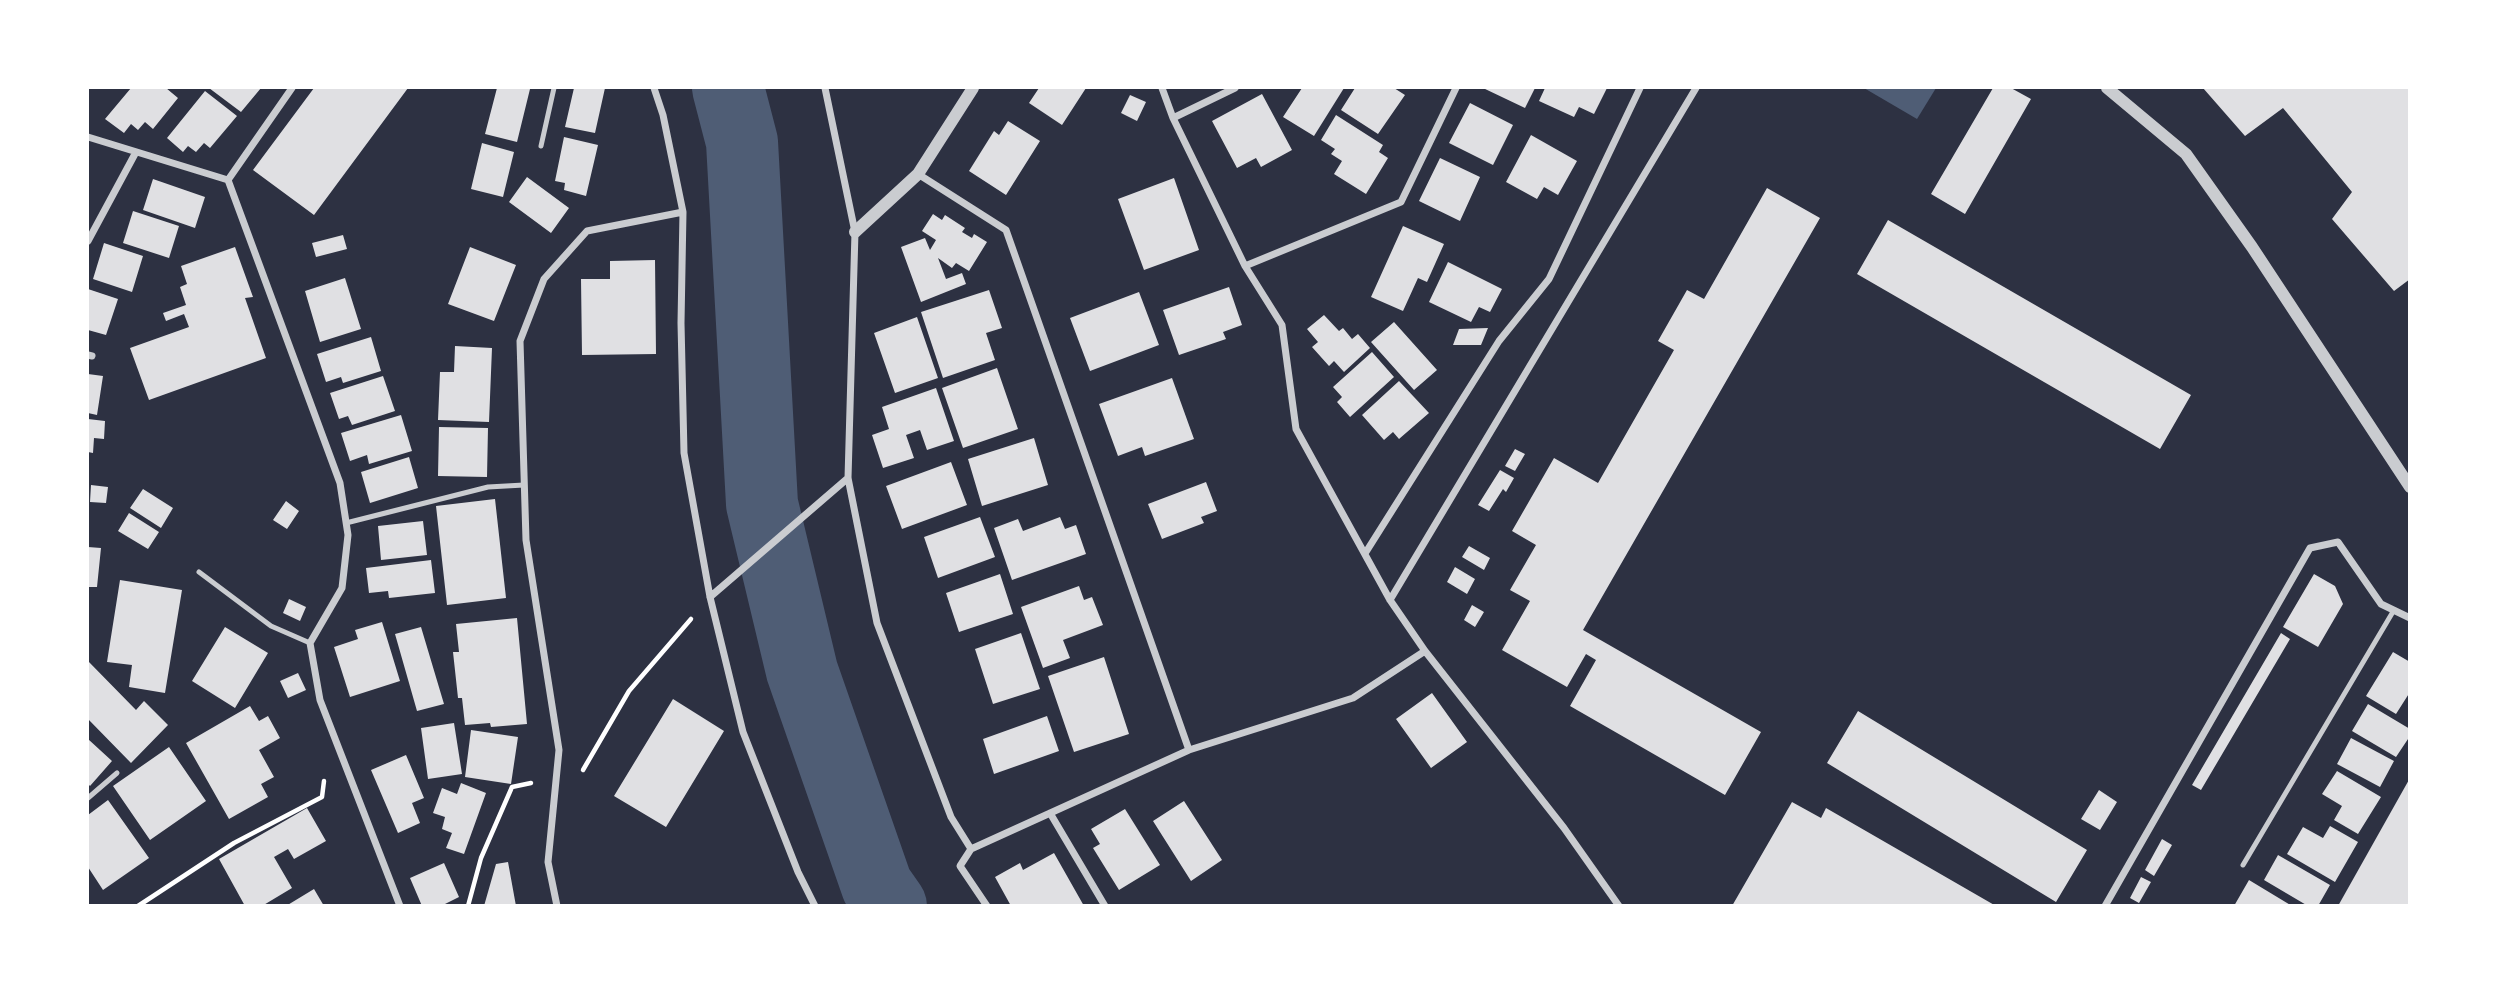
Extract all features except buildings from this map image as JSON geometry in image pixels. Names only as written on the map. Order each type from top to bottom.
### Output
[{"type":"street","points":[[228,180],[292,88]]},
{"type":"street","points":[[654,88],[663,115],[683,212],[681,323],[684,453],[710,597],[743,732],[798,872],[815,905]]},
{"type":"street","points":[[825,88],[855,232],[848,478],[877,623],[951,817],[971,849]]},
{"type":"street","points":[[855,232],[918,174],[973,88]]},
{"type":"street","points":[[1161,88],[1245,266],[1282,326],[1296,429],[1391,600],[1425,651],[1564,828],[1619,905]]},
{"type":"street","points":[[1173,118],[1235,88]]},
{"type":"street","points":[[1245,266],[1401,202],[1457,88]]},
{"type":"street","points":[[1366,552],[1499,341],[1549,279],[1640,88]]},
{"type":"street","points":[[1391,600],[1696,88]]},
{"type":"street","points":[[2107,88],[2186,154],[2252,247],[2410,487]]},
{"type":"street","points":[[88,137],[228,180]]},
{"type":"street","points":[[88,241],[136,152]]},
{"type":"street","points":[[918,174],[1006,230],[1189,750]]},
{"type":"street","points":[[228,180],[340,482],[348,535],[342,588],[310,643],[320,700],[400,905]]},
{"type":"street","points":[[557,905],[548,862],[559,750],[526,540],[520,341],[544,279],[587,231],[683,212]]},
{"type":"street","points":[[710,597],[848,478]]},
{"type":"street","points":[[2105,905],[2310,548],[2338,542],[2381,604],[2410,618]]},
{"type":"street","points":[[987,905],[960,866],[971,849],[1189,750],[1353,698],[1425,651]]},
{"type":"street","points":[[1050,813],[1105,905]]},
{"type":"lane","points":[[541,146],[554,88]]},
{"type":"lane","points":[[346,523],[488,487],[524,485]]},
{"type":"lane","points":[[200,572],[271,626],[310,643]]},
{"type":"lane","points":[[2243,865],[2394,610]]},
{"type":"lane","points":[[88,798],[117,774]]},
{"type":"path","points":[[468,905],[481,858],[512,787],[581,773],[629,691],[710,597]]},
{"type":"path","points":[[138,905],[234,843],[322,796],[324,771]]},
{"type":"water","points":[[1864,88],[1936,88],[1917,119]]},
{"type":"waterway","points":[[728,88],[742,142],[762,504],[802,671],[877,886],[891,906]]}]
